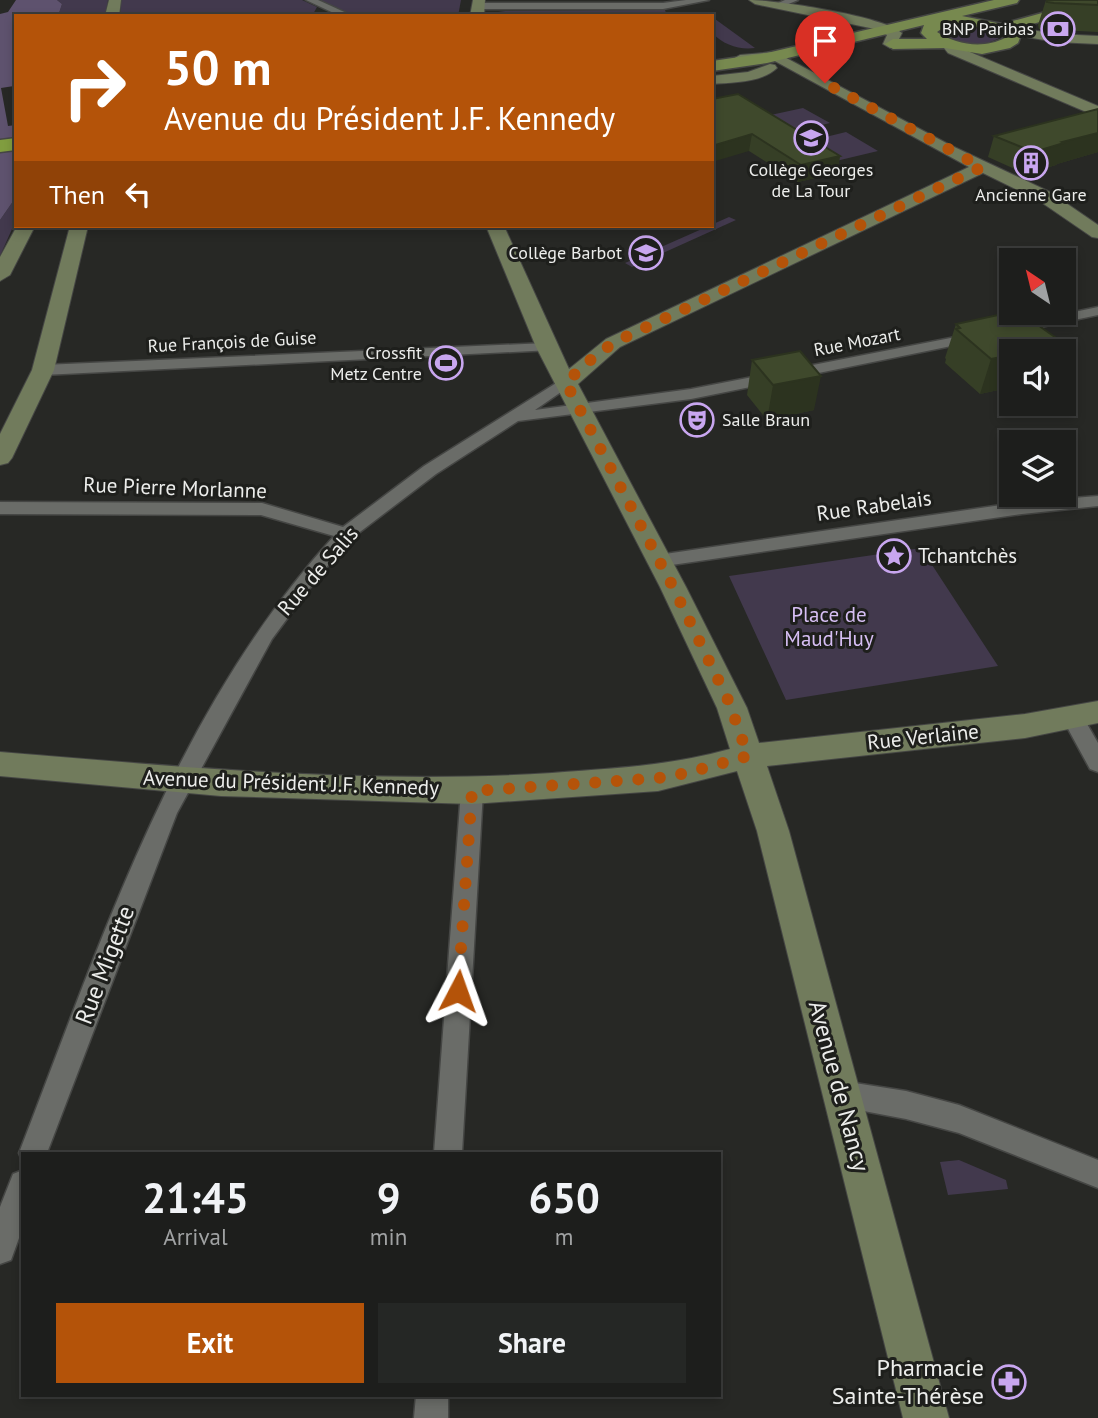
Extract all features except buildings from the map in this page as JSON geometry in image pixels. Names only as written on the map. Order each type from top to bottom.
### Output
[{"type":"main road","points":[[714,64],[772,62],[792,65],[890,37],[974,6],[1012,0]]},
{"type":"main road","points":[[1005,29],[1098,2]]},
{"type":"main road","points":[[714,72],[890,37],[980,48],[1002,46],[1011,41],[1013,36],[1005,29],[967,20],[936,22],[929,33],[947,43]]},
{"type":"street","points":[[310,0],[344,14]]},
{"type":"street","points":[[478,7],[663,6],[705,0]]},
{"type":"street","points":[[755,0],[890,37]]},
{"type":"street","points":[[779,5],[794,0]]},
{"type":"street","points":[[1005,29],[1056,38],[1098,40]]},
{"type":"street","points":[[989,64],[979,56],[980,48],[1004,50],[1056,38]]},
{"type":"street","points":[[947,43],[953,50],[1098,112]]},
{"type":"street","points":[[714,80],[751,76],[772,62]]},
{"type":"street","points":[[792,65],[982,167],[1044,196],[1098,233]]},
{"type":"street","points":[[566,383],[613,343],[982,167]]},
{"type":"street","points":[[0,275],[25,228]]},
{"type":"street","points":[[0,458],[43,370],[78,228]]},
{"type":"street","name":"Avenue de Nancy","points":[[496,228],[547,347],[729,702],[771,821],[926,1418]]},
{"type":"street","name":"Rue Mozart","points":[[581,411],[850,363],[1098,311]]},
{"type":"street","name":"Rue François de Guise","points":[[43,370],[547,347]]},
{"type":"street","name":"Rue de Salis","points":[[181,780],[264,635],[311,573],[346,534],[430,470],[566,383]]},
{"type":"street","name":"Rue de Salis","points":[[513,417],[581,411]]},
{"type":"street","name":"Rue Rabelais","points":[[658,561],[996,512],[1098,501]]},
{"type":"street","name":"Rue Pierre Morlanne","points":[[0,508],[262,509],[346,534]]},
{"type":"street","points":[[1085,714],[1098,763]]},
{"type":"street","name":"Rue Verlaine","points":[[748,756],[1025,726],[1085,714]]},
{"type":"street","name":"Avenue du Président J.F. Kennedy","points":[[0,764],[181,780],[472,791],[658,778],[748,756]]},
{"type":"street","name":"Rue Migette","points":[[33,1152],[107,958],[181,780]]},
{"type":"street","points":[[448,1152],[472,791]]},
{"type":"street","points":[[842,1095],[906,1105],[959,1119],[1098,1174]]},
{"type":"street","points":[[0,1249],[21,1190]]},
{"type":"street","points":[[430,1418],[432,1397]]},
{"type":"green space","points":[[57,0],[108,0],[105,14],[59,14],[62,4]]},
{"type":"green space","points":[[121,0],[302,0],[317,7],[313,14],[120,14]]},
{"type":"green space","points":[[319,0],[461,0],[458,14],[357,14]]},
{"type":"green space","points":[[665,10],[666,14],[498,14],[505,11]]},
{"type":"green space","points":[[714,19],[755,48],[738,47],[714,35]]},
{"type":"green space","points":[[963,24],[989,28],[999,35],[999,38],[970,44],[955,41],[942,34],[944,28]]},
{"type":"green space","points":[[803,108],[830,123],[793,132],[766,116]]},
{"type":"green space","points":[[846,132],[878,151],[836,161],[805,142]]},
{"type":"green space","points":[[14,200],[14,224],[0,256],[0,220]]},
{"type":"green space","points":[[729,217],[736,220],[632,267],[625,263],[704,228],[714,228],[714,224]]},
{"type":"green space","name":"Place de Maud'Huy","points":[[921,548],[998,666],[786,700],[729,576]]},
{"type":"green space","points":[[959,1160],[1006,1180],[1008,1189],[948,1195],[940,1162]]},
{"type":"shaded area","points":[[16,0],[57,0],[62,4],[59,14],[14,14],[14,86],[1,88],[8,126],[14,125],[14,200],[0,220],[0,14],[8,12]]},
{"type":"place","name":"BNP Paribas","points":[[1058,29]]},
{"type":"place","name":"Collège Georges de La Tour","points":[[811,138]]},
{"type":"place","name":"Ancienne Gare","points":[[1031,163]]},
{"type":"place","name":"Collège Barbot","points":[[646,253]]},
{"type":"place","name":"Crossfit Metz Centre","points":[[446,363]]},
{"type":"place","name":"Salle Braun","points":[[697,420]]},
{"type":"place","name":"Tchantchès","points":[[894,556]]},
{"type":"place","name":"Pharmacie Sainte-Thérèse","points":[[1009,1382]]},
{"type":"route","points":[[458,991],[472,791],[658,778],[748,756],[729,702],[673,587],[566,383],[613,343],[982,167],[825,83]]}]
